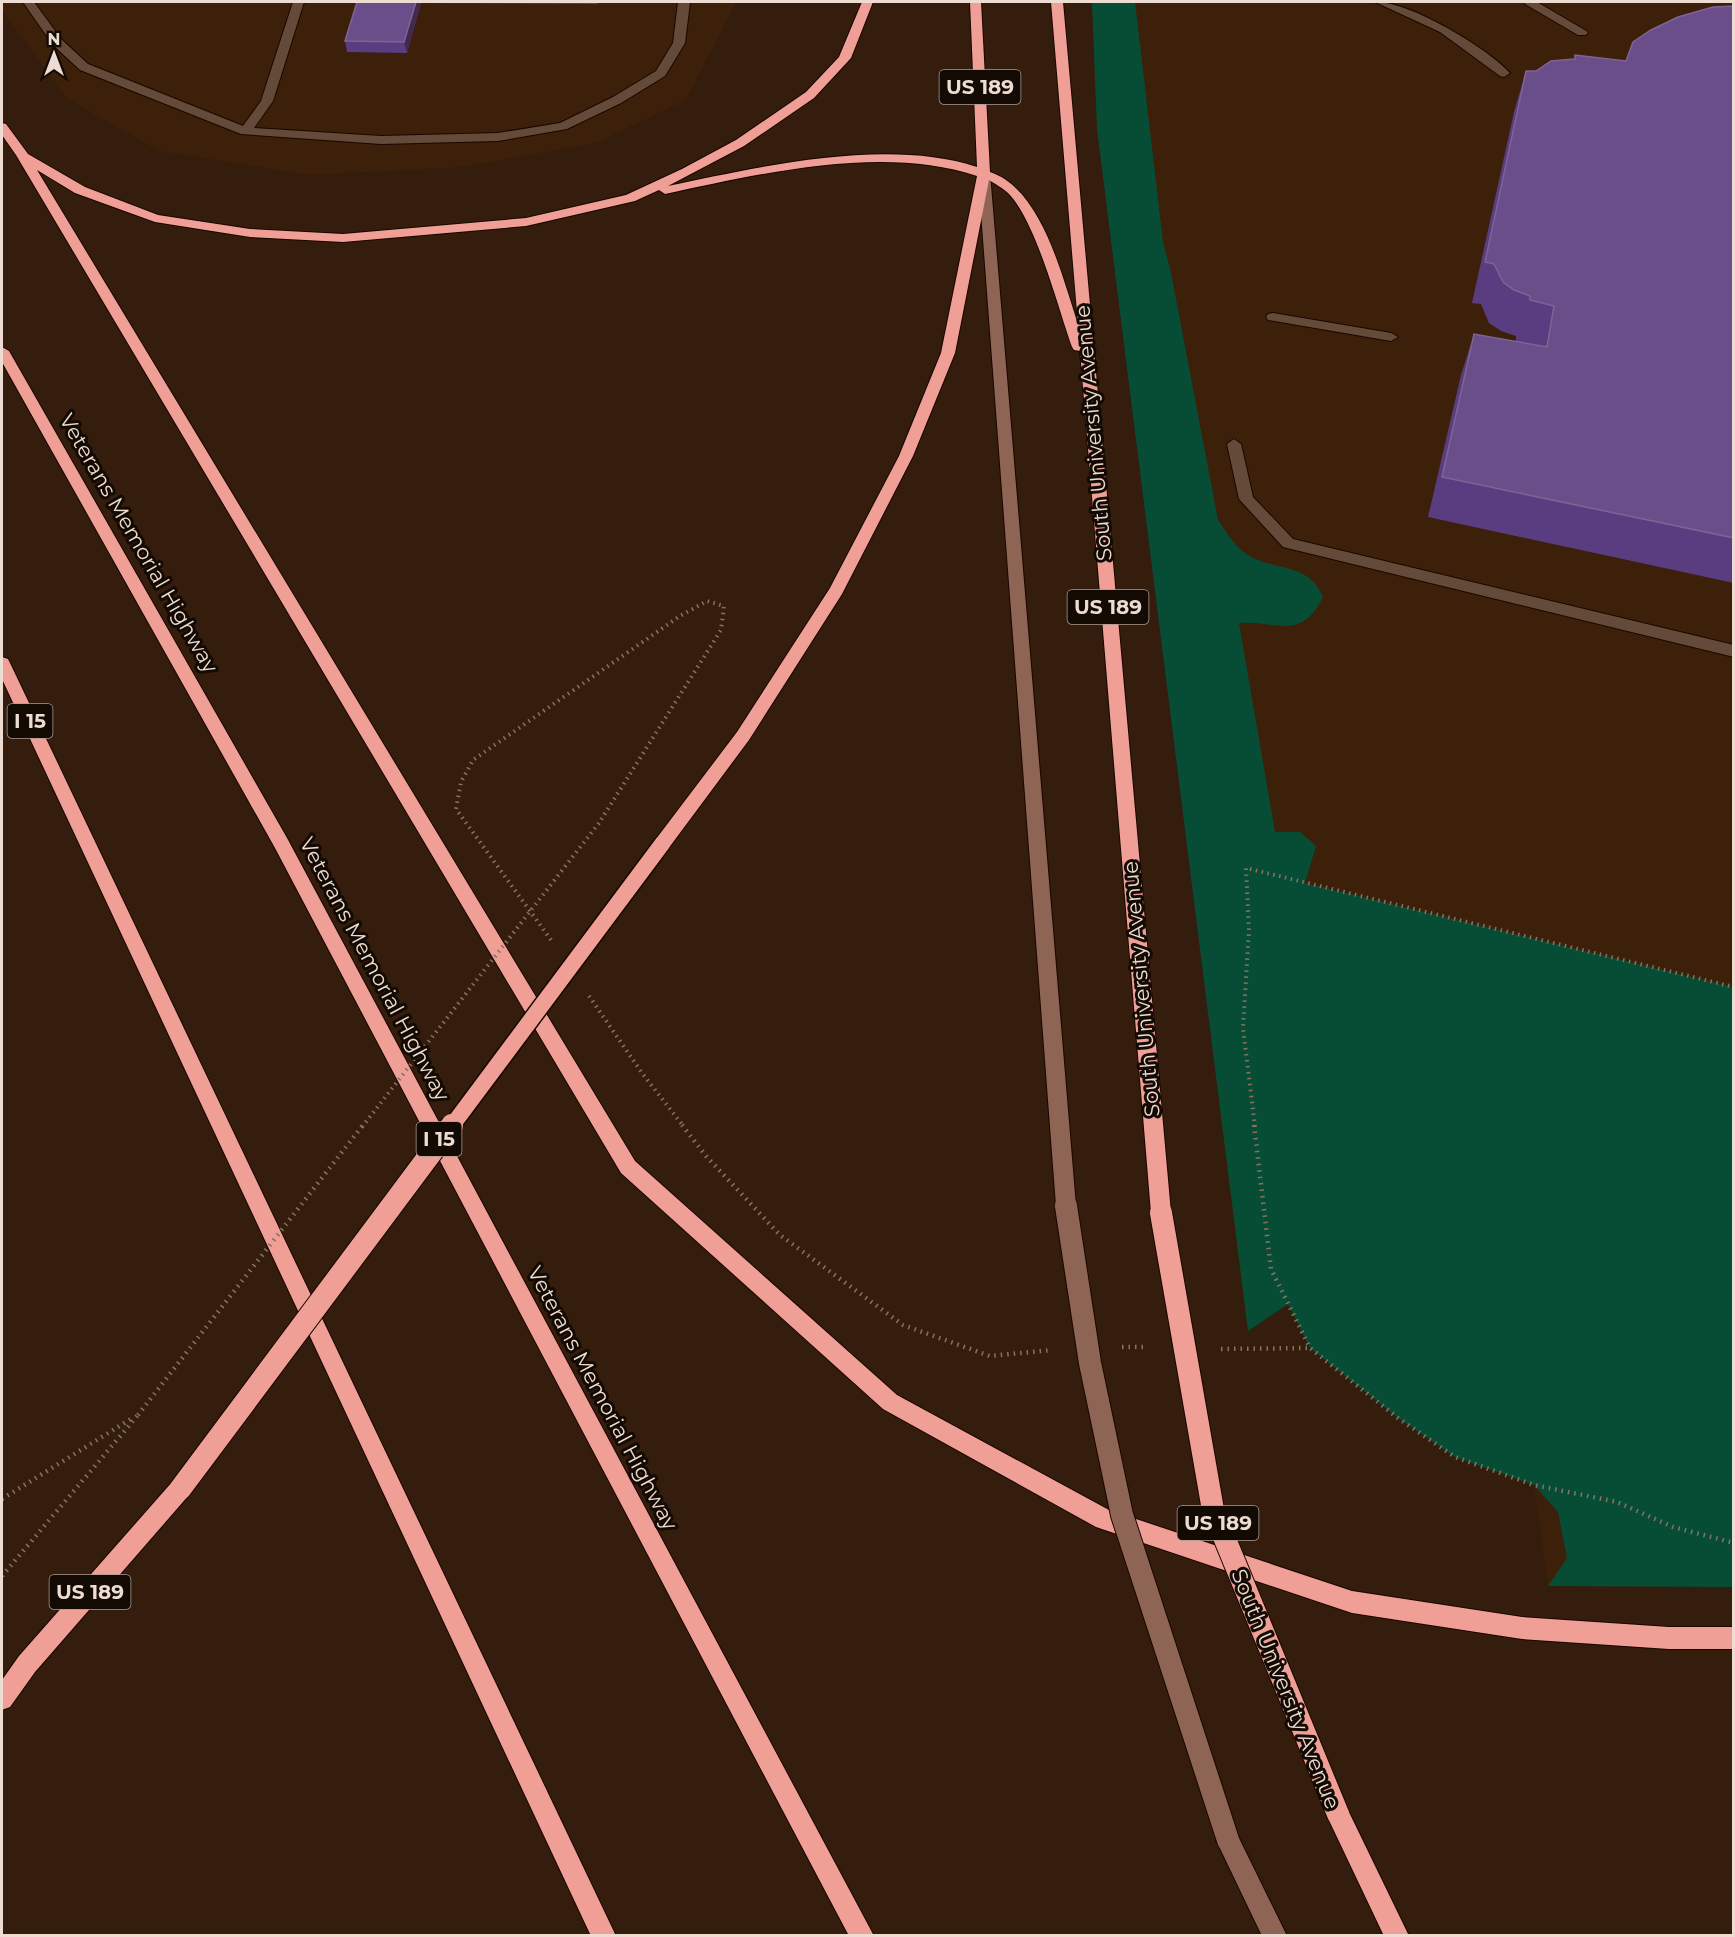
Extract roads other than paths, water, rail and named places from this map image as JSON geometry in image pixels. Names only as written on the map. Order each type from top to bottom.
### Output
[{"type":"highway","points":[[630,198],[687,172],[740,143],[810,95],[845,58],[867,2]]},
{"type":"highway","name":"US 189","points":[[2,1700],[27,1664],[182,1488],[743,736],[837,590],[906,456],[948,352],[968,262],[984,173],[976,2]]},
{"type":"highway","name":"South University Avenue","points":[[1056,2],[1161,1213],[1213,1510],[1338,1814],[1397,1935]]},
{"type":"highway","points":[[2,127],[22,155],[628,1167],[890,1402],[1104,1519],[1352,1602],[1522,1628],[1669,1638],[1734,1638]]},
{"type":"highway","points":[[22,155],[80,190],[155,218],[250,233],[343,238],[514,223],[754,171],[837,161],[929,162],[958,165],[984,173],[1011,189],[1031,216],[1088,371]]},
{"type":"highway","name":"Veterans Memorial Highway","points":[[2,351],[287,854],[862,1935]]},
{"type":"highway","name":"I 15","points":[[2,663],[604,1935]]},
{"type":"main road","points":[[984,173],[1066,1206],[1090,1363],[1122,1515],[1228,1840],[1275,1935]]},
{"type":"lane","points":[[28,2],[57,42],[84,67],[245,131],[392,140],[498,138],[563,126],[617,100],[661,74],[679,42],[684,2]]},
{"type":"lane","points":[[245,131],[267,101],[299,2]]},
{"type":"lane","points":[[1381,2],[1444,29],[1504,73]]},
{"type":"lane","points":[[1529,2],[1582,32]]},
{"type":"lane","points":[[1273,317],[1391,337]]},
{"type":"lane","points":[[1234,444],[1246,499],[1288,543],[1734,651]]}]
